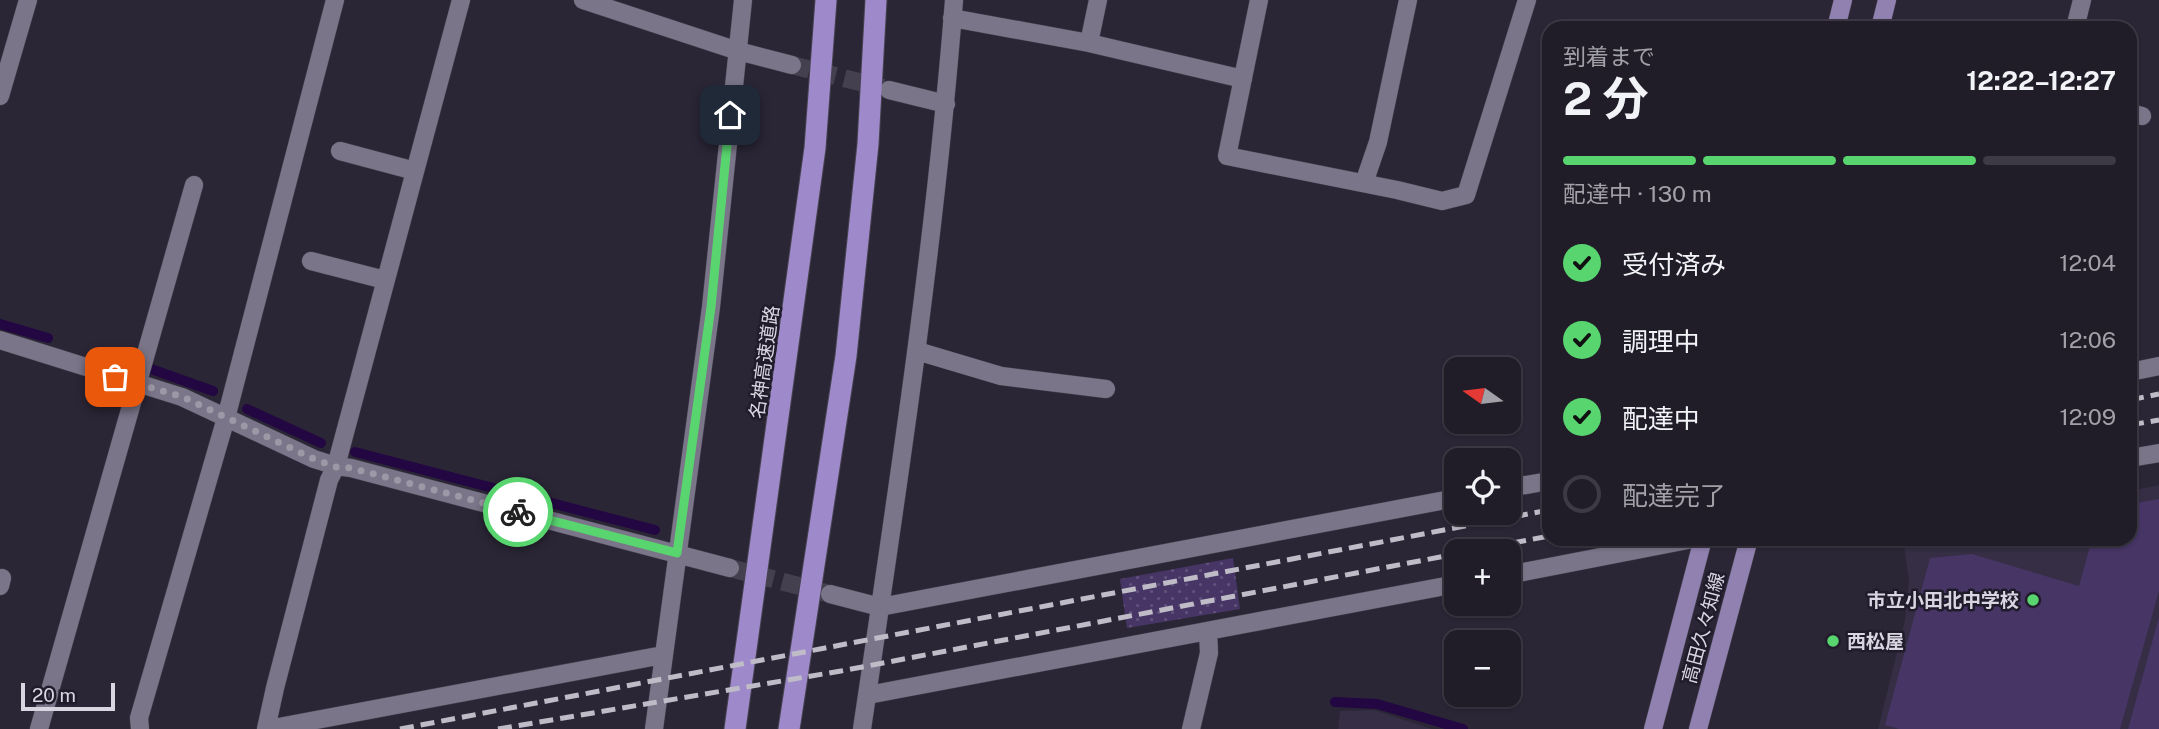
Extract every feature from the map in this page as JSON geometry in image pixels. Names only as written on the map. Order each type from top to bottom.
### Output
[{"type":"highway","name":"名神高速道路","points":[[735,729],[815,148],[826,0]]},
{"type":"highway","points":[[789,729],[846,356],[868,144],[876,0]]},
{"type":"main road","points":[[1838,21],[1843,0]]},
{"type":"main road","points":[[1882,21],[1887,0]]},
{"type":"main road","name":"高田久々知線","points":[[1653,729],[1701,546]]},
{"type":"main road","name":"高田久々知線","points":[[1698,729],[1747,546]]},
{"type":"street","points":[[0,96],[28,0]]},
{"type":"street","points":[[140,729],[139,718],[226,418],[335,0]]},
{"type":"street","points":[[461,0],[336,467],[329,480],[275,688],[267,729],[663,655]]},
{"type":"street","points":[[583,0],[738,51],[792,65]]},
{"type":"street","points":[[654,729],[711,307],[743,0]]},
{"type":"street","points":[[1089,43],[1098,0]]},
{"type":"street","points":[[1259,0],[1227,156],[1442,201],[1466,195],[1527,0]]},
{"type":"street","points":[[1364,183],[1378,142],[1408,0]]},
{"type":"street","points":[[2076,21],[2082,0]]},
{"type":"street","points":[[862,729],[917,351],[946,104],[953,9],[1243,79]]},
{"type":"street","points":[[889,90],[946,104]]},
{"type":"street","points":[[340,151],[415,171]]},
{"type":"street","points":[[40,729],[194,185]]},
{"type":"street","points":[[311,261],[385,280]]},
{"type":"street","points":[[0,340],[183,397],[336,467],[351,468],[730,568]]},
{"type":"street","points":[[917,351],[1001,376],[1106,389]]},
{"type":"street","points":[[2137,371],[2159,366]]},
{"type":"street","points":[[2137,457],[2159,453]]},
{"type":"street","points":[[1521,486],[1542,482]]},
{"type":"street","points":[[830,594],[880,607],[1444,500]]},
{"type":"street","points":[[1521,572],[1657,546]]},
{"type":"street","points":[[868,695],[1444,586]]},
{"type":"street","points":[[1191,729],[1209,653],[1208,631]]},
{"type":"shaded area","name":"市立小田北中学校","points":[[2159,485],[2159,729],[1878,729],[1905,620],[1909,581],[1904,546],[2137,546],[2137,490]]},
{"type":"shaded area","name":"市立小田北中学校","points":[[2159,499],[2159,591],[2120,729],[1899,729],[1885,725],[1930,558],[1972,554],[2079,586],[2090,546],[2137,546],[2137,503]]},
{"type":"shaded area","points":[[1233,558],[1240,609],[1127,628],[1120,579]]},
{"type":"shaded area","points":[[2159,617],[2159,729],[2128,729]]},
{"type":"shaded area","points":[[1374,710],[1432,729],[1338,729],[1340,711]]},
{"type":"waterway","points":[[0,324],[48,338]]},
{"type":"waterway","points":[[99,353],[131,363]]},
{"type":"waterway","points":[[151,369],[213,391]]},
{"type":"waterway","points":[[247,409],[321,443]]},
{"type":"waterway","points":[[355,452],[655,530]]},
{"type":"waterway","points":[[1335,702],[1377,704],[1463,729]]},
{"type":"tunnel","points":[[792,65],[883,88]]},
{"type":"tunnel","points":[[730,568],[830,594]]},
{"type":"railway","points":[[2137,399],[2159,394]]},
{"type":"railway","points":[[2137,424],[2159,420]]},
{"type":"railway","points":[[400,729],[1542,511]]},
{"type":"railway","points":[[1521,541],[1542,537]]},
{"type":"railway","points":[[498,729],[841,671],[1444,556]]},
{"type":"way so far","points":[[115,377],[183,397],[336,467],[351,468],[518,512]]},
{"type":"place","name":"市立小田北中学校","points":[[2033,600]]},
{"type":"place","name":"西松屋","points":[[1833,641]]},
{"type":"route","points":[[518,512],[677,553],[711,307],[730,115]]}]
